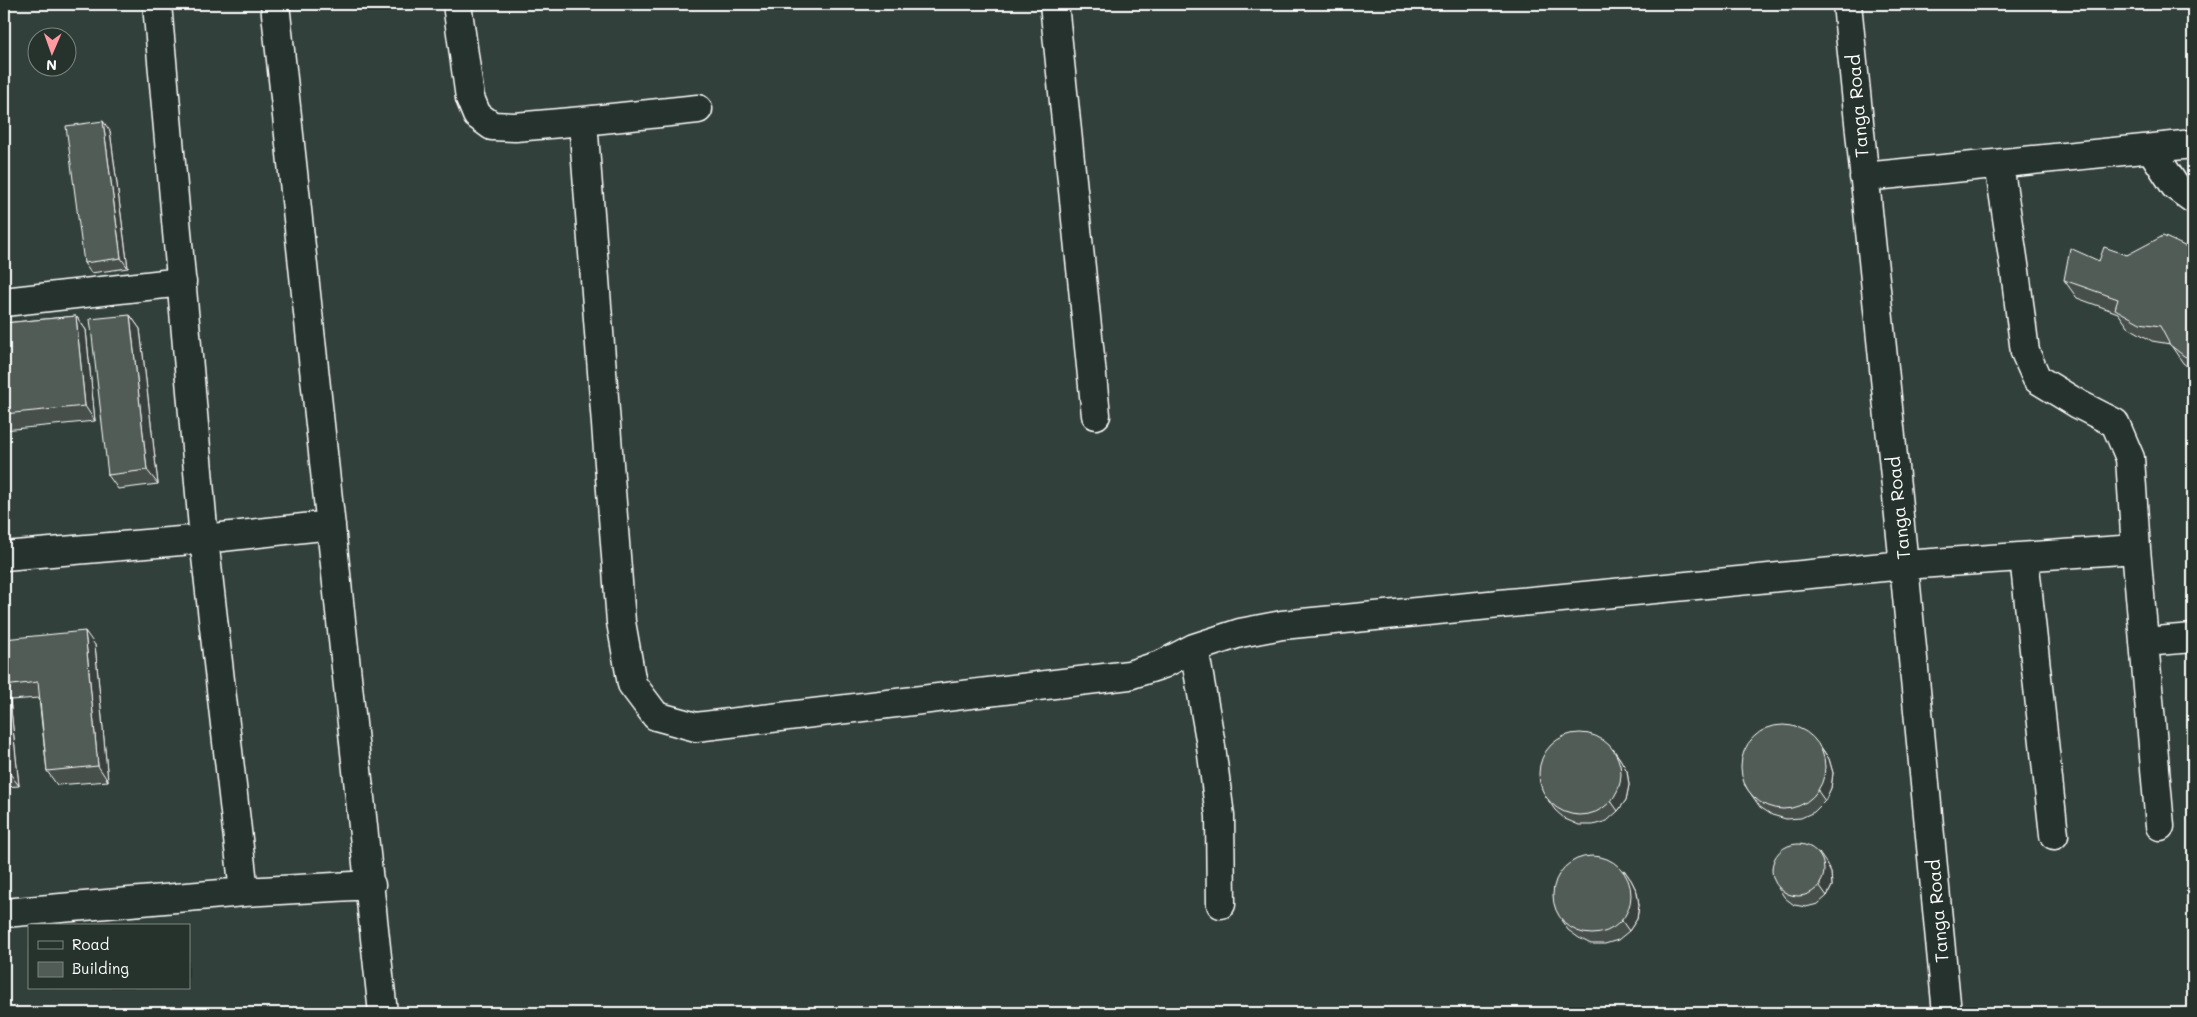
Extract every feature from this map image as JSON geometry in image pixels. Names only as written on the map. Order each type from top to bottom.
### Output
[{"type":"lane","points":[[157,4],[204,539],[244,892]]},
{"type":"lane","points":[[275,4],[371,885],[383,1013]]},
{"type":"lane","points":[[457,4],[470,98],[478,115],[492,126],[583,121],[698,109]]},
{"type":"lane","points":[[1054,4],[1096,415]]},
{"type":"lane","name":"Tanga Road","points":[[1847,4],[1947,1013]]},
{"type":"lane","points":[[583,121],[621,622],[632,684],[656,716],[696,727],[1129,675],[1163,664],[1194,648],[1240,633],[1282,625],[1904,565],[2136,549]]},
{"type":"lane","points":[[1864,177],[2193,144]]},
{"type":"lane","points":[[2151,148],[2175,186],[2193,199]]},
{"type":"lane","points":[[1999,164],[2015,271],[2024,352],[2037,379],[2078,404],[2115,423],[2130,458],[2160,826]]},
{"type":"lane","points":[[4,302],[182,282]]},
{"type":"lane","points":[[4,556],[204,539],[331,525]]},
{"type":"lane","points":[[2024,557],[2054,834]]},
{"type":"lane","points":[[2144,642],[2193,638]]},
{"type":"lane","points":[[1194,648],[1210,739],[1220,816],[1221,904]]},
{"type":"lane","points":[[4,913],[244,892],[371,885]]},
{"type":"shaded area","points":[[4,4],[2193,4],[2193,1013],[4,1013]]},
{"type":"building","points":[[103,121],[121,258],[84,263],[66,126]]},
{"type":"building","points":[[2163,236],[2189,248],[2193,246],[2193,360],[2184,356],[2170,345],[2160,326],[2140,323],[2115,309],[2118,299],[2064,280],[2070,248],[2099,261],[2104,247],[2127,255]]},
{"type":"building","points":[[130,315],[147,470],[108,475],[90,319]]},
{"type":"building","points":[[76,316],[85,406],[4,414],[4,323]]},
{"type":"building","points":[[85,631],[98,766],[47,771],[38,682],[4,686],[4,639]]},
{"type":"building","points":[[4,719],[9,772],[4,772]]},
{"type":"building","points":[[1783,725],[1799,728],[1813,737],[1822,751],[1825,767],[1822,783],[1813,797],[1799,806],[1783,809],[1767,806],[1753,797],[1744,783],[1741,767],[1744,751],[1753,737],[1767,728]]},
{"type":"building","points":[[1580,733],[1596,736],[1609,745],[1618,758],[1621,774],[1618,790],[1609,803],[1596,812],[1580,815],[1564,812],[1551,803],[1542,790],[1539,774],[1542,758],[1551,745],[1564,736]]},
{"type":"building","points":[[1793,844],[1803,844],[1817,851],[1824,865],[1824,875],[1817,889],[1803,896],[1793,896],[1783,892],[1776,885],[1772,875],[1772,865],[1776,855],[1783,848]]},
{"type":"building","points":[[1584,856],[1600,856],[1614,862],[1625,873],[1631,887],[1631,903],[1625,917],[1614,928],[1600,934],[1584,934],[1570,928],[1559,917],[1553,903],[1553,887],[1559,873],[1570,862]]}]
